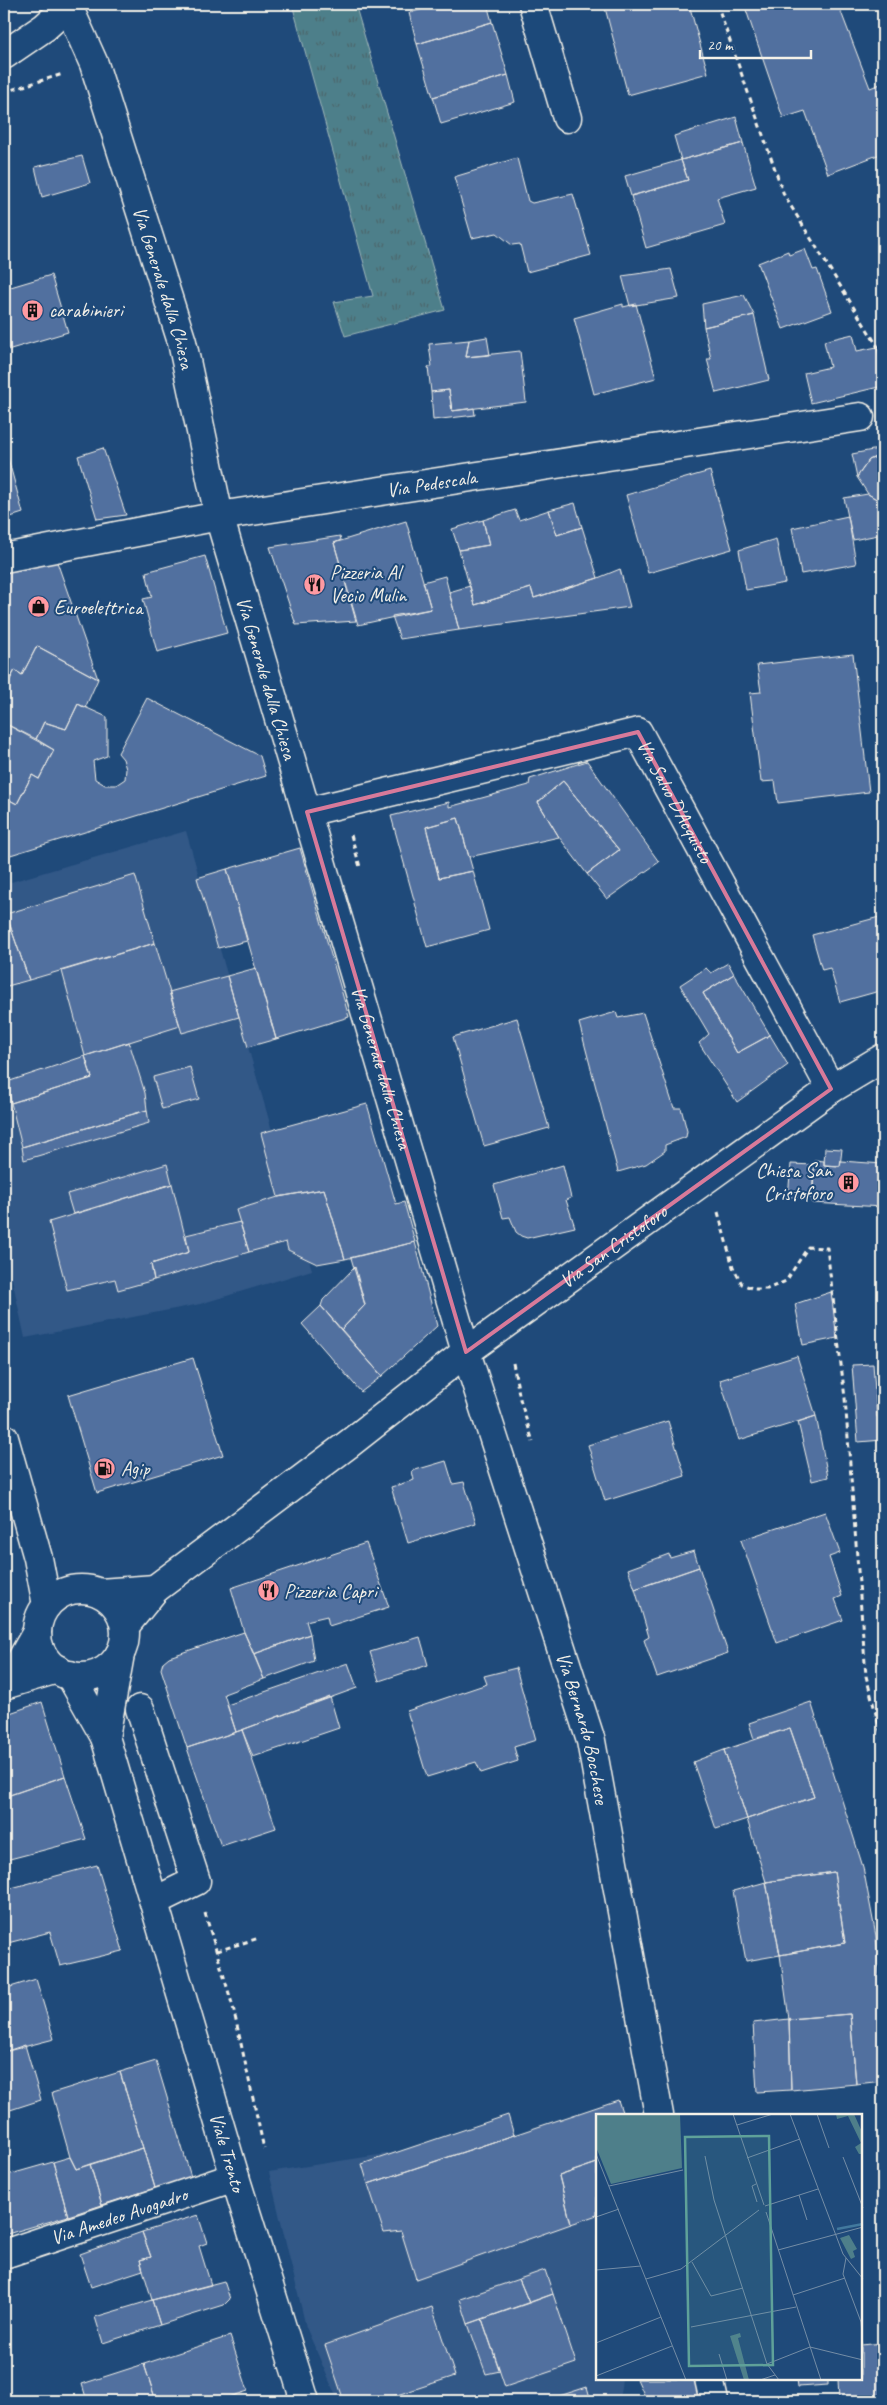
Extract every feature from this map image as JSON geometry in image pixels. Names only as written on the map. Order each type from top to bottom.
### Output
[{"type":"street","points":[[533,4],[567,118]]},
{"type":"street","points":[[4,54],[45,26],[68,5]]},
{"type":"street","name":"Via Generale dalla Chiesa","points":[[68,5],[94,64],[182,342],[219,516],[466,1352]]},
{"type":"street","name":"Via Pedescala","points":[[4,558],[219,516],[860,416]]},
{"type":"street","name":"Via Salvo D'Acquisto","points":[[308,812],[638,732],[831,1089]]},
{"type":"street","name":"Via San Cristoforo","points":[[125,1626],[154,1589],[350,1443],[466,1352],[831,1089],[883,1058]]},
{"type":"street","name":"Via Bernardo Bocchese","points":[[466,1352],[591,1742],[659,2114]]},
{"type":"street","points":[[4,1438],[38,1558],[47,1605]]},
{"type":"street","points":[[38,1558],[112,1601],[120,1612],[125,1626],[125,1640],[120,1654],[105,1737]]},
{"type":"street","points":[[6,1684],[37,1632],[40,1618],[47,1605],[58,1596],[71,1590],[154,1589]]},
{"type":"street","points":[[37,1632],[39,1647],[47,1659],[64,1672],[105,1737]]},
{"type":"street","points":[[6,1684],[64,1672],[85,1677],[99,1673],[111,1665],[120,1654]]},
{"type":"street","points":[[140,1709],[196,1881],[155,1901]]},
{"type":"street","name":"Viale Trento","points":[[105,1737],[155,1901],[235,2178],[305,2401]]},
{"type":"street","name":"Via Amedeo Avogadro","points":[[4,2254],[235,2178]]},
{"type":"street","points":[[709,2380],[714,2401]]},
{"type":"path","points":[[716,4],[784,195],[883,354]]},
{"type":"path","points":[[4,92],[64,73]]},
{"type":"path","points":[[709,1177],[733,1267],[742,1284],[754,1289],[768,1289],[786,1281],[808,1247],[827,1248],[845,1398],[866,1676],[883,1741]]},
{"type":"path","points":[[196,1881],[234,2007],[265,2152]]},
{"type":"path","points":[[217,1951],[259,1938]]},
{"type":"highlighted area","points":[[638,732],[831,1089],[466,1352],[307,812]]},
{"type":"shaded area","points":[[186,831],[312,1270],[200,1304],[25,1338],[4,1242],[4,884]]},
{"type":"shaded area","points":[[596,2121],[596,2380],[622,2380],[619,2401],[338,2401],[306,2327],[269,2172]]},
{"type":"green space","points":[[292,4],[355,4],[445,310],[345,336],[334,302],[373,296]]},
{"type":"building","points":[[441,4],[487,4],[492,22],[417,44],[409,13]]},
{"type":"building","points":[[604,4],[689,4],[708,73],[628,95]]},
{"type":"building","points":[[744,4],[838,4],[870,88],[883,83],[883,153],[828,174],[805,111],[783,118]]},
{"type":"building","points":[[492,22],[508,75],[433,97],[417,44]]},
{"type":"building","points":[[508,75],[515,102],[441,124],[433,97]]},
{"type":"building","points":[[736,117],[743,143],[681,160],[674,136]]},
{"type":"building","points":[[743,143],[756,187],[717,198],[725,225],[646,248],[631,196],[688,180],[681,160]]},
{"type":"building","points":[[82,156],[90,183],[42,197],[35,167]]},
{"type":"building","points":[[517,158],[528,201],[532,203],[573,194],[591,255],[527,272],[520,244],[512,245],[497,233],[472,238],[454,177]]},
{"type":"building","points":[[681,160],[688,180],[631,196],[625,176]]},
{"type":"building","points":[[805,249],[813,270],[817,269],[832,311],[783,329],[758,263],[788,251],[789,255]]},
{"type":"building","points":[[671,269],[679,298],[630,306],[622,276]]},
{"type":"building","name":"carabinieri","points":[[51,275],[68,332],[4,351],[4,289]]},
{"type":"building","points":[[744,295],[754,315],[704,327],[702,304]]},
{"type":"building","points":[[623,304],[623,307],[636,304],[656,378],[594,394],[574,318]]},
{"type":"building","points":[[754,315],[769,380],[716,393],[707,359],[711,359],[704,327]]},
{"type":"building","points":[[853,334],[857,351],[877,347],[883,375],[883,386],[811,403],[804,373],[830,367],[824,341]]},
{"type":"building","points":[[487,337],[490,355],[466,357],[469,340]]},
{"type":"building","points":[[469,340],[466,357],[520,351],[526,402],[452,411],[449,390],[431,392],[428,367],[432,367],[429,344]]},
{"type":"building","points":[[449,390],[452,411],[474,408],[475,415],[433,420],[431,392]]},
{"type":"building","points":[[103,448],[126,515],[97,519],[78,456]]},
{"type":"building","points":[[878,449],[882,454],[869,460],[857,477],[852,454]]},
{"type":"building","points":[[6,451],[23,513],[4,519],[4,452]]},
{"type":"building","points":[[882,454],[883,503],[868,494],[857,477],[869,460]]},
{"type":"building","points":[[710,471],[732,549],[648,573],[626,495]]},
{"type":"building","points":[[868,494],[883,503],[883,534],[853,540],[844,498]]},
{"type":"building","points":[[575,503],[582,527],[557,535],[549,510]]},
{"type":"building","points":[[515,510],[519,520],[549,510],[557,535],[582,527],[598,578],[534,598],[531,588],[475,605],[459,550],[489,545],[483,520]]},
{"type":"building","points":[[848,516],[856,564],[801,574],[792,528]]},
{"type":"building","points":[[483,520],[489,545],[459,550],[452,529]]},
{"type":"building","points":[[406,521],[431,609],[358,625],[334,543]]},
{"type":"building","name":"Pizzeria Al Vecio Mulin","points":[[340,536],[341,540],[334,543],[356,621],[296,625],[270,547]]},
{"type":"building","points":[[776,539],[785,583],[746,590],[739,550]]},
{"type":"building","points":[[205,556],[227,633],[157,652],[143,599],[152,597],[146,572]]},
{"type":"building","name":"Euroelettrica","points":[[56,559],[98,679],[37,646],[22,675],[15,670],[4,691],[4,568]]},
{"type":"building","points":[[620,569],[630,607],[459,630],[449,592],[470,586],[475,605],[531,588],[534,598]]},
{"type":"building","points":[[445,576],[459,630],[400,639],[392,616],[431,609],[423,582]]},
{"type":"building","points":[[37,646],[98,679],[85,708],[78,704],[66,729],[44,722],[36,739],[4,723],[4,691],[15,670],[22,675]]},
{"type":"building","points":[[853,654],[869,792],[778,803],[775,781],[761,782],[750,693],[761,692],[757,665]]},
{"type":"building","points":[[147,698],[260,756],[266,776],[4,857],[4,797],[17,804],[32,775],[39,779],[54,750],[36,739],[44,722],[66,729],[78,704],[107,717],[107,756],[93,761],[95,779],[105,785],[116,785],[125,779],[126,769],[123,759],[118,753]]},
{"type":"building","points":[[4,723],[54,750],[39,779],[32,775],[17,804],[4,797]]},
{"type":"building","points":[[587,761],[659,862],[607,899],[587,874],[619,850],[563,781],[538,802],[559,837],[469,857],[458,818],[426,827],[439,878],[473,871],[489,930],[427,947],[391,816],[449,802],[449,807],[529,785],[530,779]]},
{"type":"building","points":[[563,781],[619,850],[587,874],[559,837],[538,802]]},
{"type":"building","points":[[458,818],[473,871],[439,878],[426,827]]},
{"type":"building","points":[[300,848],[349,1017],[276,1039],[227,869]]},
{"type":"building","points":[[227,869],[247,941],[218,948],[197,878]]},
{"type":"building","points":[[135,875],[155,943],[29,980],[6,914]]},
{"type":"building","points":[[6,914],[29,980],[4,987],[4,915]]},
{"type":"building","points":[[883,916],[883,990],[840,1002],[830,968],[822,970],[812,935]]},
{"type":"building","points":[[155,943],[180,1026],[85,1056],[62,971]]},
{"type":"building","points":[[728,963],[734,974],[703,993],[737,1053],[770,1035],[788,1065],[737,1102],[699,1043],[709,1034],[680,985],[706,968],[711,973]]},
{"type":"building","points":[[256,968],[276,1039],[248,1047],[227,976]]},
{"type":"building","points":[[734,974],[770,1035],[737,1053],[703,993]]},
{"type":"building","points":[[227,976],[239,1017],[182,1033],[169,992]]},
{"type":"building","points":[[616,1012],[618,1018],[643,1013],[674,1108],[681,1108],[687,1131],[686,1137],[665,1145],[665,1151],[646,1164],[618,1172],[579,1023]]},
{"type":"building","points":[[517,1018],[549,1128],[484,1146],[453,1037]]},
{"type":"building","points":[[129,1042],[145,1093],[147,1110],[22,1147],[11,1103],[92,1078],[85,1056]]},
{"type":"building","points":[[85,1056],[92,1078],[11,1103],[7,1082]]},
{"type":"building","points":[[190,1067],[199,1099],[162,1109],[153,1077]]},
{"type":"building","points":[[367,1104],[396,1204],[404,1202],[415,1242],[345,1259],[324,1189],[278,1197],[261,1133]]},
{"type":"building","points":[[147,1110],[149,1123],[24,1160],[22,1147]]},
{"type":"building","points":[[825,1148],[842,1149],[840,1166],[824,1165]]},
{"type":"building","name":"Chiesa San Cristoforo","points":[[815,1160],[824,1161],[824,1165],[840,1166],[841,1161],[883,1164],[883,1207],[812,1203]]},
{"type":"building","points":[[167,1164],[172,1184],[73,1214],[67,1194]]},
{"type":"building","points":[[791,1164],[814,1165],[812,1198],[788,1197]]},
{"type":"building","points":[[563,1165],[571,1198],[566,1200],[575,1227],[527,1238],[521,1236],[516,1232],[510,1217],[503,1218],[494,1185]]},
{"type":"building","points":[[172,1184],[189,1252],[151,1264],[154,1280],[118,1290],[115,1279],[67,1290],[49,1222]]},
{"type":"building","points":[[324,1189],[345,1259],[317,1264],[288,1250],[286,1242],[249,1252],[236,1210],[278,1197]]},
{"type":"building","points":[[240,1222],[249,1252],[154,1280],[151,1264],[189,1252],[186,1235]]},
{"type":"building","points":[[415,1242],[437,1326],[382,1376],[341,1330],[365,1305],[351,1258]]},
{"type":"building","points":[[355,1267],[365,1305],[341,1330],[321,1306],[323,1300]]},
{"type":"building","points":[[831,1292],[837,1338],[803,1345],[795,1304]]},
{"type":"building","points":[[321,1306],[382,1376],[361,1392],[302,1324]]},
{"type":"building","points":[[797,1356],[816,1416],[739,1440],[720,1380]]},
{"type":"building","points":[[193,1358],[223,1455],[97,1493],[68,1395]]},
{"type":"building","points":[[873,1364],[877,1417],[883,1417],[883,1440],[858,1442],[852,1365]]},
{"type":"building","points":[[816,1416],[828,1477],[812,1481],[798,1422]]},
{"type":"building","points":[[668,1421],[685,1476],[605,1501],[588,1445]]},
{"type":"building","points":[[446,1461],[453,1484],[464,1482],[476,1523],[408,1543],[391,1487],[414,1480],[412,1471]]},
{"type":"building","points":[[825,1512],[840,1553],[829,1557],[842,1596],[835,1599],[843,1620],[777,1643],[741,1540]]},
{"type":"building","points":[[366,1543],[389,1607],[329,1626],[327,1616],[306,1621],[310,1634],[254,1654],[244,1632],[231,1588]]},
{"type":"building","points":[[694,1551],[699,1567],[635,1589],[628,1569],[669,1554],[670,1558]]},
{"type":"building","points":[[699,1567],[728,1653],[657,1677],[644,1640],[649,1637],[635,1589]]},
{"type":"building","points":[[244,1632],[264,1679],[224,1694],[236,1732],[187,1748],[161,1669],[163,1662],[169,1657]]},
{"type":"building","points":[[310,1634],[314,1661],[264,1679],[254,1654]]},
{"type":"building","points":[[420,1637],[428,1665],[379,1681],[370,1652]]},
{"type":"building","points":[[348,1663],[357,1688],[236,1732],[227,1705]]},
{"type":"building","points":[[516,1668],[536,1740],[514,1747],[518,1761],[481,1773],[476,1762],[427,1777],[407,1711],[487,1684],[484,1676]]},
{"type":"building","points":[[330,1697],[339,1728],[253,1757],[242,1730]]},
{"type":"building","points":[[42,1702],[65,1776],[4,1797],[4,1715]]},
{"type":"building","points":[[811,1702],[863,1867],[876,1936],[883,2021],[883,2081],[856,2084],[850,2014],[789,2019],[780,1955],[845,1943],[834,1872],[766,1882],[747,1819],[814,1797],[790,1728],[754,1739],[749,1723]]},
{"type":"building","points":[[790,1728],[814,1797],[747,1819],[724,1750]]},
{"type":"building","points":[[242,1730],[276,1828],[221,1846],[187,1748]]},
{"type":"building","points":[[724,1750],[747,1819],[716,1829],[693,1762]]},
{"type":"building","points":[[65,1776],[86,1839],[6,1860],[4,1848],[4,1797]]},
{"type":"building","points":[[97,1865],[123,1951],[60,1966],[50,1932],[4,1944],[4,1890]]},
{"type":"building","points":[[834,1872],[845,1943],[780,1955],[766,1882]]},
{"type":"building","points":[[766,1882],[780,1955],[746,1961],[733,1891]]},
{"type":"building","points":[[36,1979],[54,2039],[4,2052],[4,1989]]},
{"type":"building","points":[[850,2014],[856,2084],[791,2090],[789,2019]]},
{"type":"building","points":[[789,2019],[791,2090],[757,2092],[753,2023]]},
{"type":"building","points":[[25,2045],[41,2100],[4,2112],[4,2052]]},
{"type":"building","points":[[156,2061],[191,2177],[155,2188],[120,2072]]},
{"type":"building","points":[[120,2072],[143,2148],[76,2169],[70,2157],[52,2093]]},
{"type":"building","points":[[618,2100],[623,2114],[596,2114],[596,2163],[559,2176],[571,2224],[416,2279],[401,2231],[384,2233],[368,2184]]},
{"type":"building","points":[[508,2115],[514,2135],[368,2184],[362,2164]]},
{"type":"building","points":[[143,2148],[155,2188],[102,2205],[90,2164]]},
{"type":"building","points":[[70,2157],[76,2169],[90,2164],[102,2205],[68,2216],[53,2162]]},
{"type":"building","points":[[53,2162],[68,2216],[4,2235],[4,2176]]},
{"type":"building","points":[[596,2163],[596,2215],[571,2224],[559,2176]]},
{"type":"building","points":[[198,2215],[207,2243],[199,2246],[211,2285],[152,2300],[140,2260],[151,2257],[142,2232]]},
{"type":"building","points":[[142,2232],[151,2257],[140,2260],[143,2270],[91,2287],[80,2254]]},
{"type":"building","points":[[545,2270],[553,2294],[529,2303],[519,2279]]},
{"type":"building","points":[[519,2279],[529,2303],[468,2324],[460,2299]]},
{"type":"building","points":[[224,2281],[230,2299],[224,2305],[160,2325],[152,2300]]},
{"type":"building","points":[[553,2294],[576,2363],[505,2387],[482,2319]]},
{"type":"building","points":[[152,2300],[160,2325],[103,2343],[95,2317]]},
{"type":"building","points":[[432,2307],[455,2376],[379,2401],[344,2401],[325,2345]]},
{"type":"building","points":[[482,2319],[500,2371],[486,2374],[468,2324]]},
{"type":"building","points":[[230,2336],[248,2391],[217,2401],[156,2401],[144,2364]]},
{"type":"building","points":[[883,2343],[883,2401],[839,2401],[838,2380],[862,2380],[862,2345]]},
{"type":"building","points":[[144,2364],[156,2401],[87,2401],[82,2384]]},
{"type":"building","points":[[637,2380],[703,2380],[708,2401],[647,2401]]},
{"type":"building","points":[[797,2380],[828,2380],[828,2385],[798,2387]]},
{"type":"building","points":[[587,2387],[591,2401],[544,2401]]},
{"type":"place","name":"carabinieri","points":[[33,310]]},
{"type":"place","name":"Pizzeria Al Vecio Mulin","points":[[314,584]]},
{"type":"place","name":"Euroelettrica","points":[[38,607]]},
{"type":"place","name":"Chiesa San Cristoforo","points":[[848,1182]]},
{"type":"place","name":"Agip","points":[[105,1468]]},
{"type":"place","name":"Pizzeria Capri","points":[[268,1591]]}]
